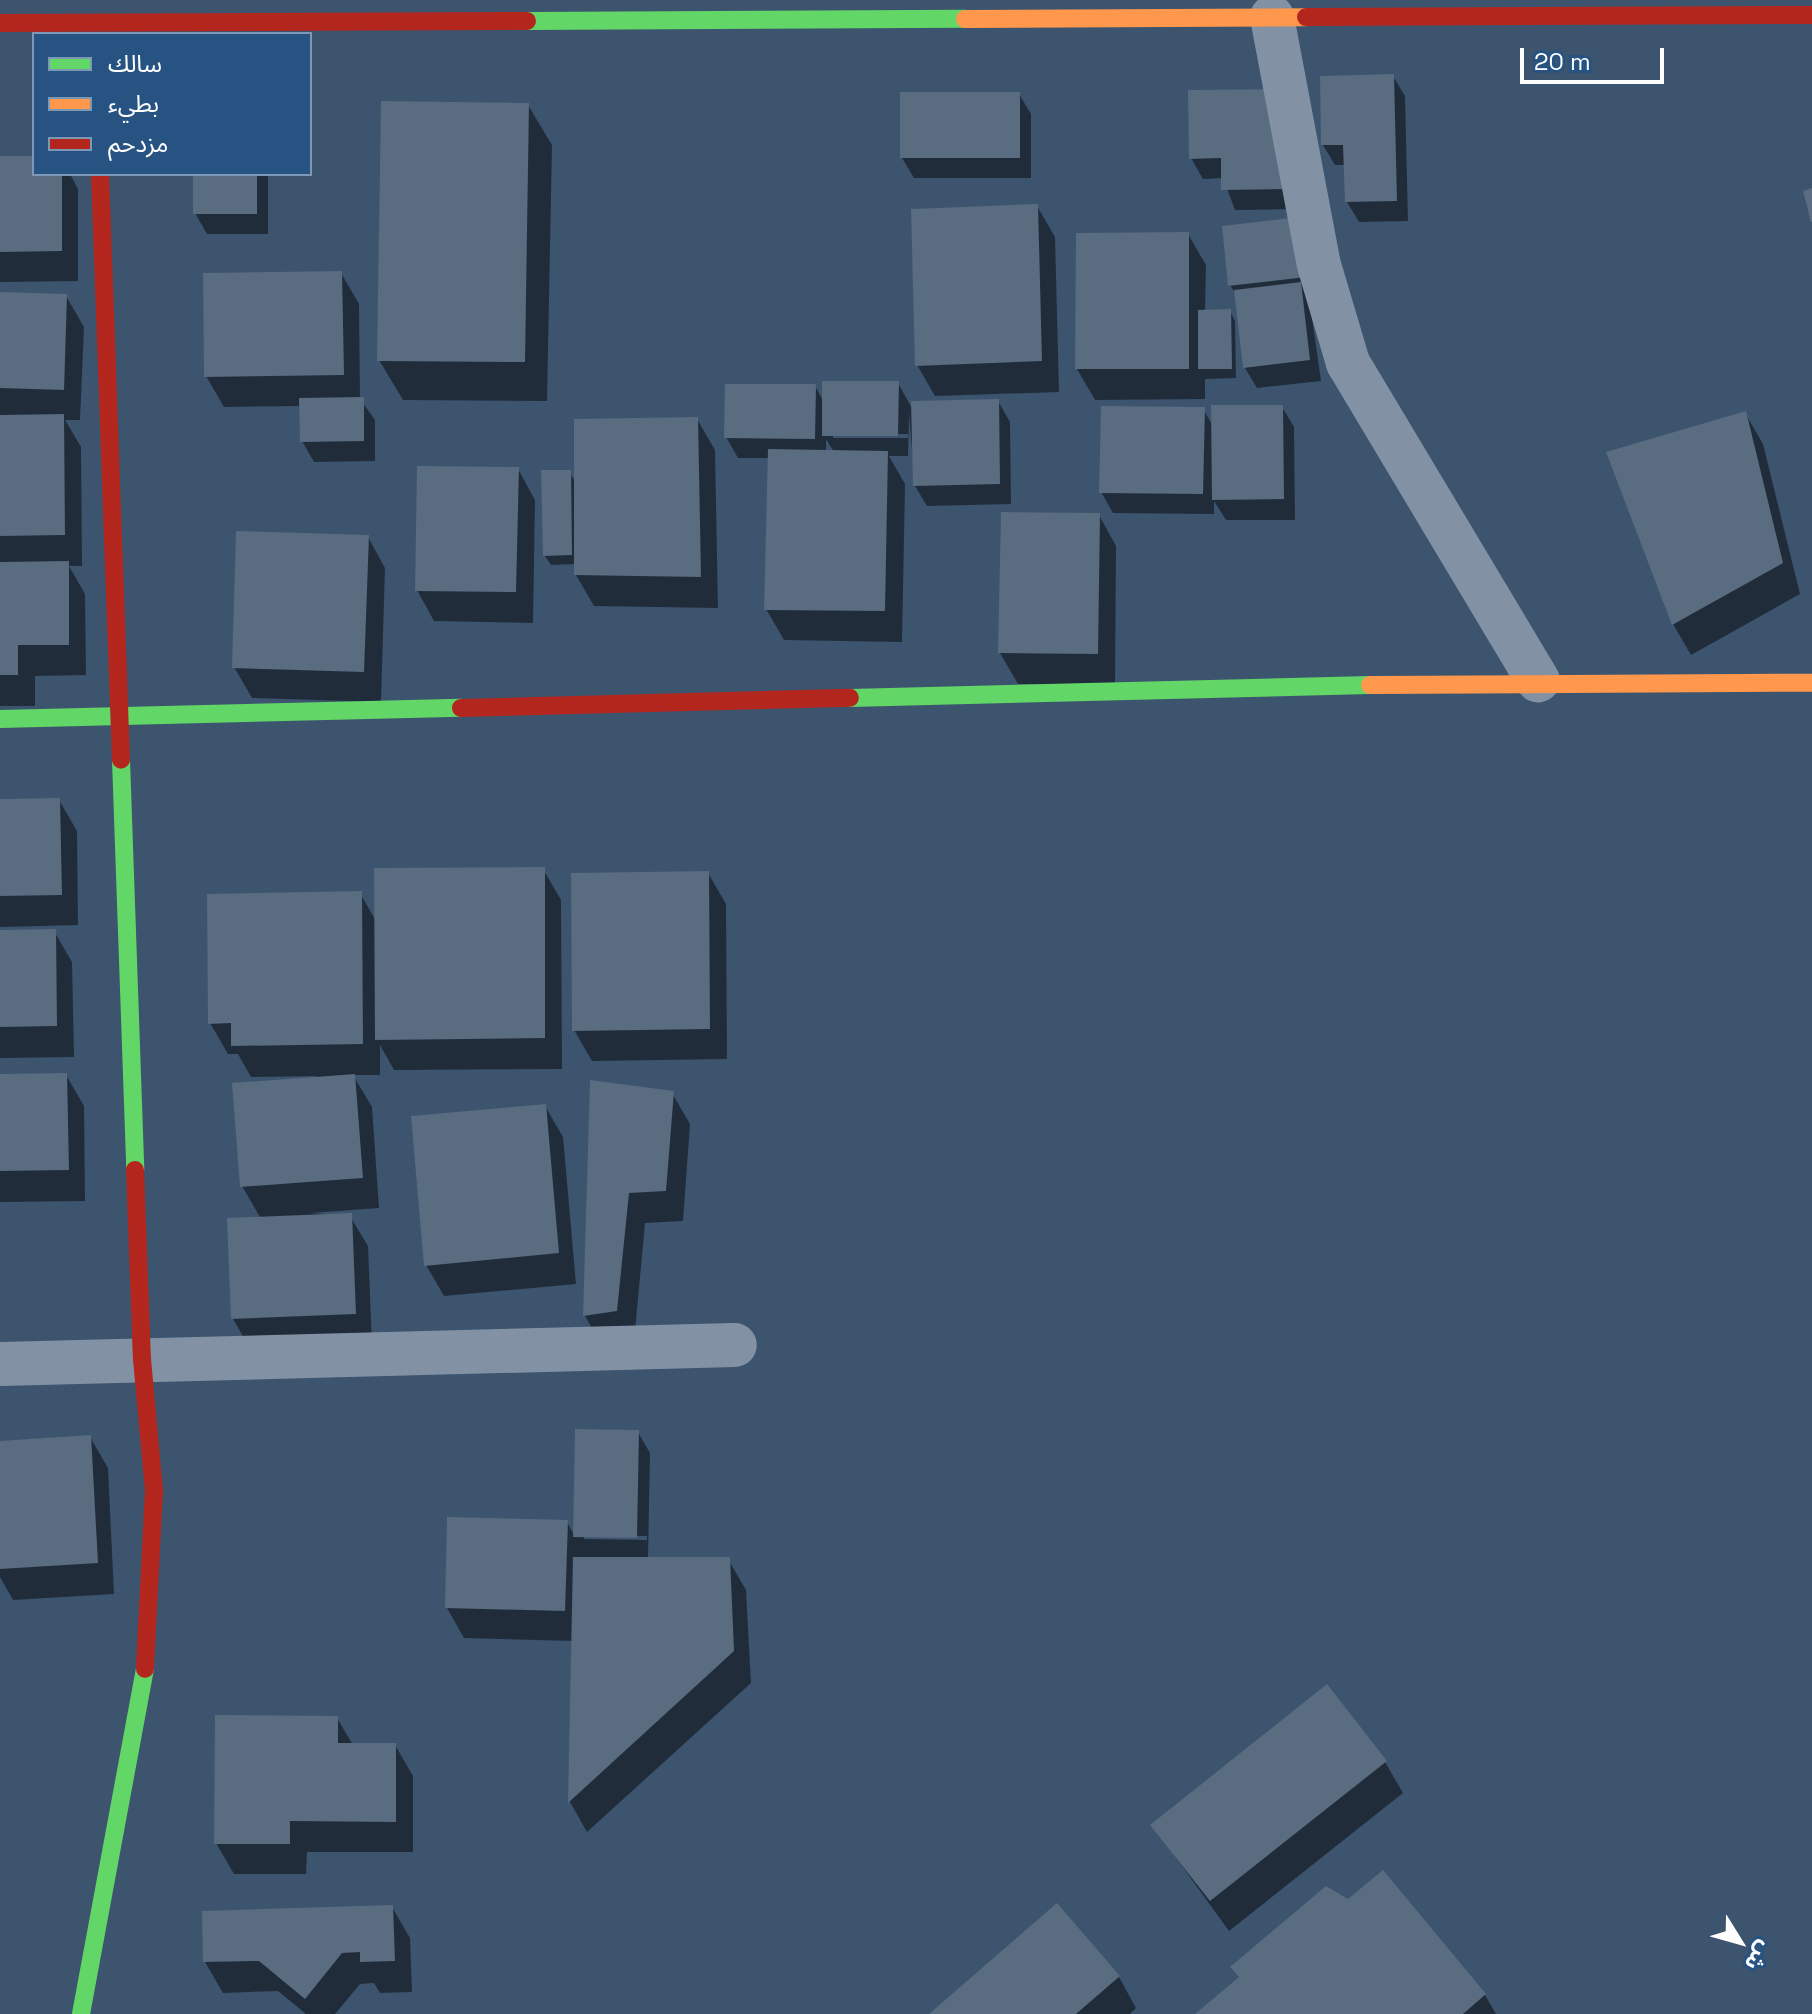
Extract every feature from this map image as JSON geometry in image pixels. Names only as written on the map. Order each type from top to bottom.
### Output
[{"type":"street","points":[[0,23],[93,18],[1812,15]]},
{"type":"street","points":[[1272,17],[1319,265],[1348,363],[1538,681]]},
{"type":"street","points":[[81,2014],[144,1682],[154,1490],[142,1359],[122,716],[100,176]]},
{"type":"street","points":[[0,719],[1538,681],[1812,683]]},
{"type":"street","points":[[0,1364],[735,1345]]},
{"type":"building","points":[[1394,74],[1397,201],[1345,202],[1343,145],[1321,145],[1320,76]]},
{"type":"building","points":[[1285,89],[1287,189],[1221,190],[1221,158],[1189,159],[1188,90]]},
{"type":"building","points":[[900,92],[1020,92],[1020,158],[900,158]]},
{"type":"building","points":[[381,101],[529,103],[525,362],[377,361]]},
{"type":"building","points":[[0,156],[32,156],[32,176],[62,176],[62,251],[0,252]]},
{"type":"building","points":[[193,176],[257,176],[257,214],[193,214]]},
{"type":"building","points":[[1812,188],[1812,222],[1811,222],[1803,191]]},
{"type":"building","points":[[1038,204],[1042,361],[915,366],[911,209]]},
{"type":"building","points":[[1299,217],[1306,277],[1228,286],[1222,226]]},
{"type":"building","points":[[1189,232],[1189,369],[1075,369],[1076,233]]},
{"type":"building","points":[[342,271],[344,375],[204,377],[203,273]]},
{"type":"building","points":[[1301,282],[1310,360],[1243,368],[1234,290]]},
{"type":"building","points":[[0,292],[67,294],[64,390],[0,388]]},
{"type":"building","points":[[1231,309],[1232,369],[1198,369],[1198,310]]},
{"type":"building","points":[[822,381],[899,381],[898,436],[822,436]]},
{"type":"building","points":[[725,384],[816,384],[815,439],[724,438]]},
{"type":"building","points":[[364,397],[364,441],[300,442],[299,398]]},
{"type":"building","points":[[999,399],[1000,484],[913,486],[911,401]]},
{"type":"building","points":[[1211,405],[1283,405],[1284,499],[1212,500]]},
{"type":"building","points":[[1101,406],[1205,407],[1203,494],[1099,493]]},
{"type":"building","points":[[1746,411],[1783,563],[1672,625],[1606,452]]},
{"type":"building","points":[[64,414],[65,535],[0,536],[0,415]]},
{"type":"building","points":[[698,417],[701,577],[574,575],[574,419]]},
{"type":"building","points":[[768,449],[888,451],[885,611],[764,610]]},
{"type":"building","points":[[417,466],[519,467],[516,592],[415,591]]},
{"type":"building","points":[[541,470],[571,470],[572,555],[543,556]]},
{"type":"building","points":[[1001,512],[1100,513],[1098,654],[998,653]]},
{"type":"building","points":[[236,531],[369,535],[364,672],[232,668]]},
{"type":"building","points":[[69,561],[69,645],[18,645],[18,675],[0,675],[0,562]]},
{"type":"building","points":[[60,798],[62,895],[0,896],[0,799]]},
{"type":"building","points":[[545,867],[545,1038],[375,1040],[374,868]]},
{"type":"building","points":[[709,871],[710,1029],[572,1031],[571,873]]},
{"type":"building","points":[[362,891],[363,1044],[231,1046],[231,1023],[208,1024],[207,894]]},
{"type":"building","points":[[56,929],[57,1026],[0,1027],[0,930]]},
{"type":"building","points":[[67,1073],[69,1170],[0,1171],[0,1074]]},
{"type":"building","points":[[355,1074],[363,1178],[240,1187],[232,1083]]},
{"type":"building","points":[[590,1080],[674,1091],[666,1191],[629,1193],[617,1311],[583,1316]]},
{"type":"building","points":[[546,1104],[559,1253],[424,1266],[411,1116]]},
{"type":"building","points":[[352,1213],[356,1314],[231,1319],[227,1218]]},
{"type":"building","points":[[575,1429],[639,1430],[637,1538],[573,1537]]},
{"type":"building","points":[[91,1435],[98,1563],[0,1569],[0,1441]]},
{"type":"building","points":[[447,1517],[568,1520],[565,1611],[445,1608]]},
{"type":"building","points":[[573,1557],[730,1557],[734,1651],[568,1803]]},
{"type":"building","points":[[1327,1684],[1387,1761],[1210,1901],[1150,1825]]},
{"type":"building","points":[[215,1715],[338,1716],[338,1743],[396,1743],[396,1822],[290,1821],[290,1844],[214,1844]]},
{"type":"building","points":[[1383,1870],[1486,1994],[1463,2014],[1195,2014],[1239,1977],[1230,1967],[1326,1886],[1348,1899]]},
{"type":"building","points":[[1057,1903],[1120,1976],[1076,2014],[929,2014]]},
{"type":"building","points":[[393,1905],[395,1961],[360,1962],[360,1952],[342,1953],[305,1999],[259,1961],[203,1962],[202,1911]]},
{"type":"traffic: fast","points":[[527,21],[965,19]]},
{"type":"traffic: fast","points":[[850,698],[1370,685]]},
{"type":"traffic: fast","points":[[0,719],[461,708]]},
{"type":"traffic: fast","points":[[121,760],[135,1170]]},
{"type":"traffic: fast","points":[[81,2014],[145,1669]]},
{"type":"traffic: slow","points":[[965,19],[1306,17]]},
{"type":"traffic: slow","points":[[1370,685],[1812,683]]},
{"type":"traffic: jam","points":[[1306,17],[1812,15]]},
{"type":"traffic: jam","points":[[0,23],[527,21]]},
{"type":"traffic: jam","points":[[100,176],[121,760]]},
{"type":"traffic: jam","points":[[461,708],[850,698]]},
{"type":"traffic: jam","points":[[135,1170],[142,1359],[154,1490],[145,1669]]}]
